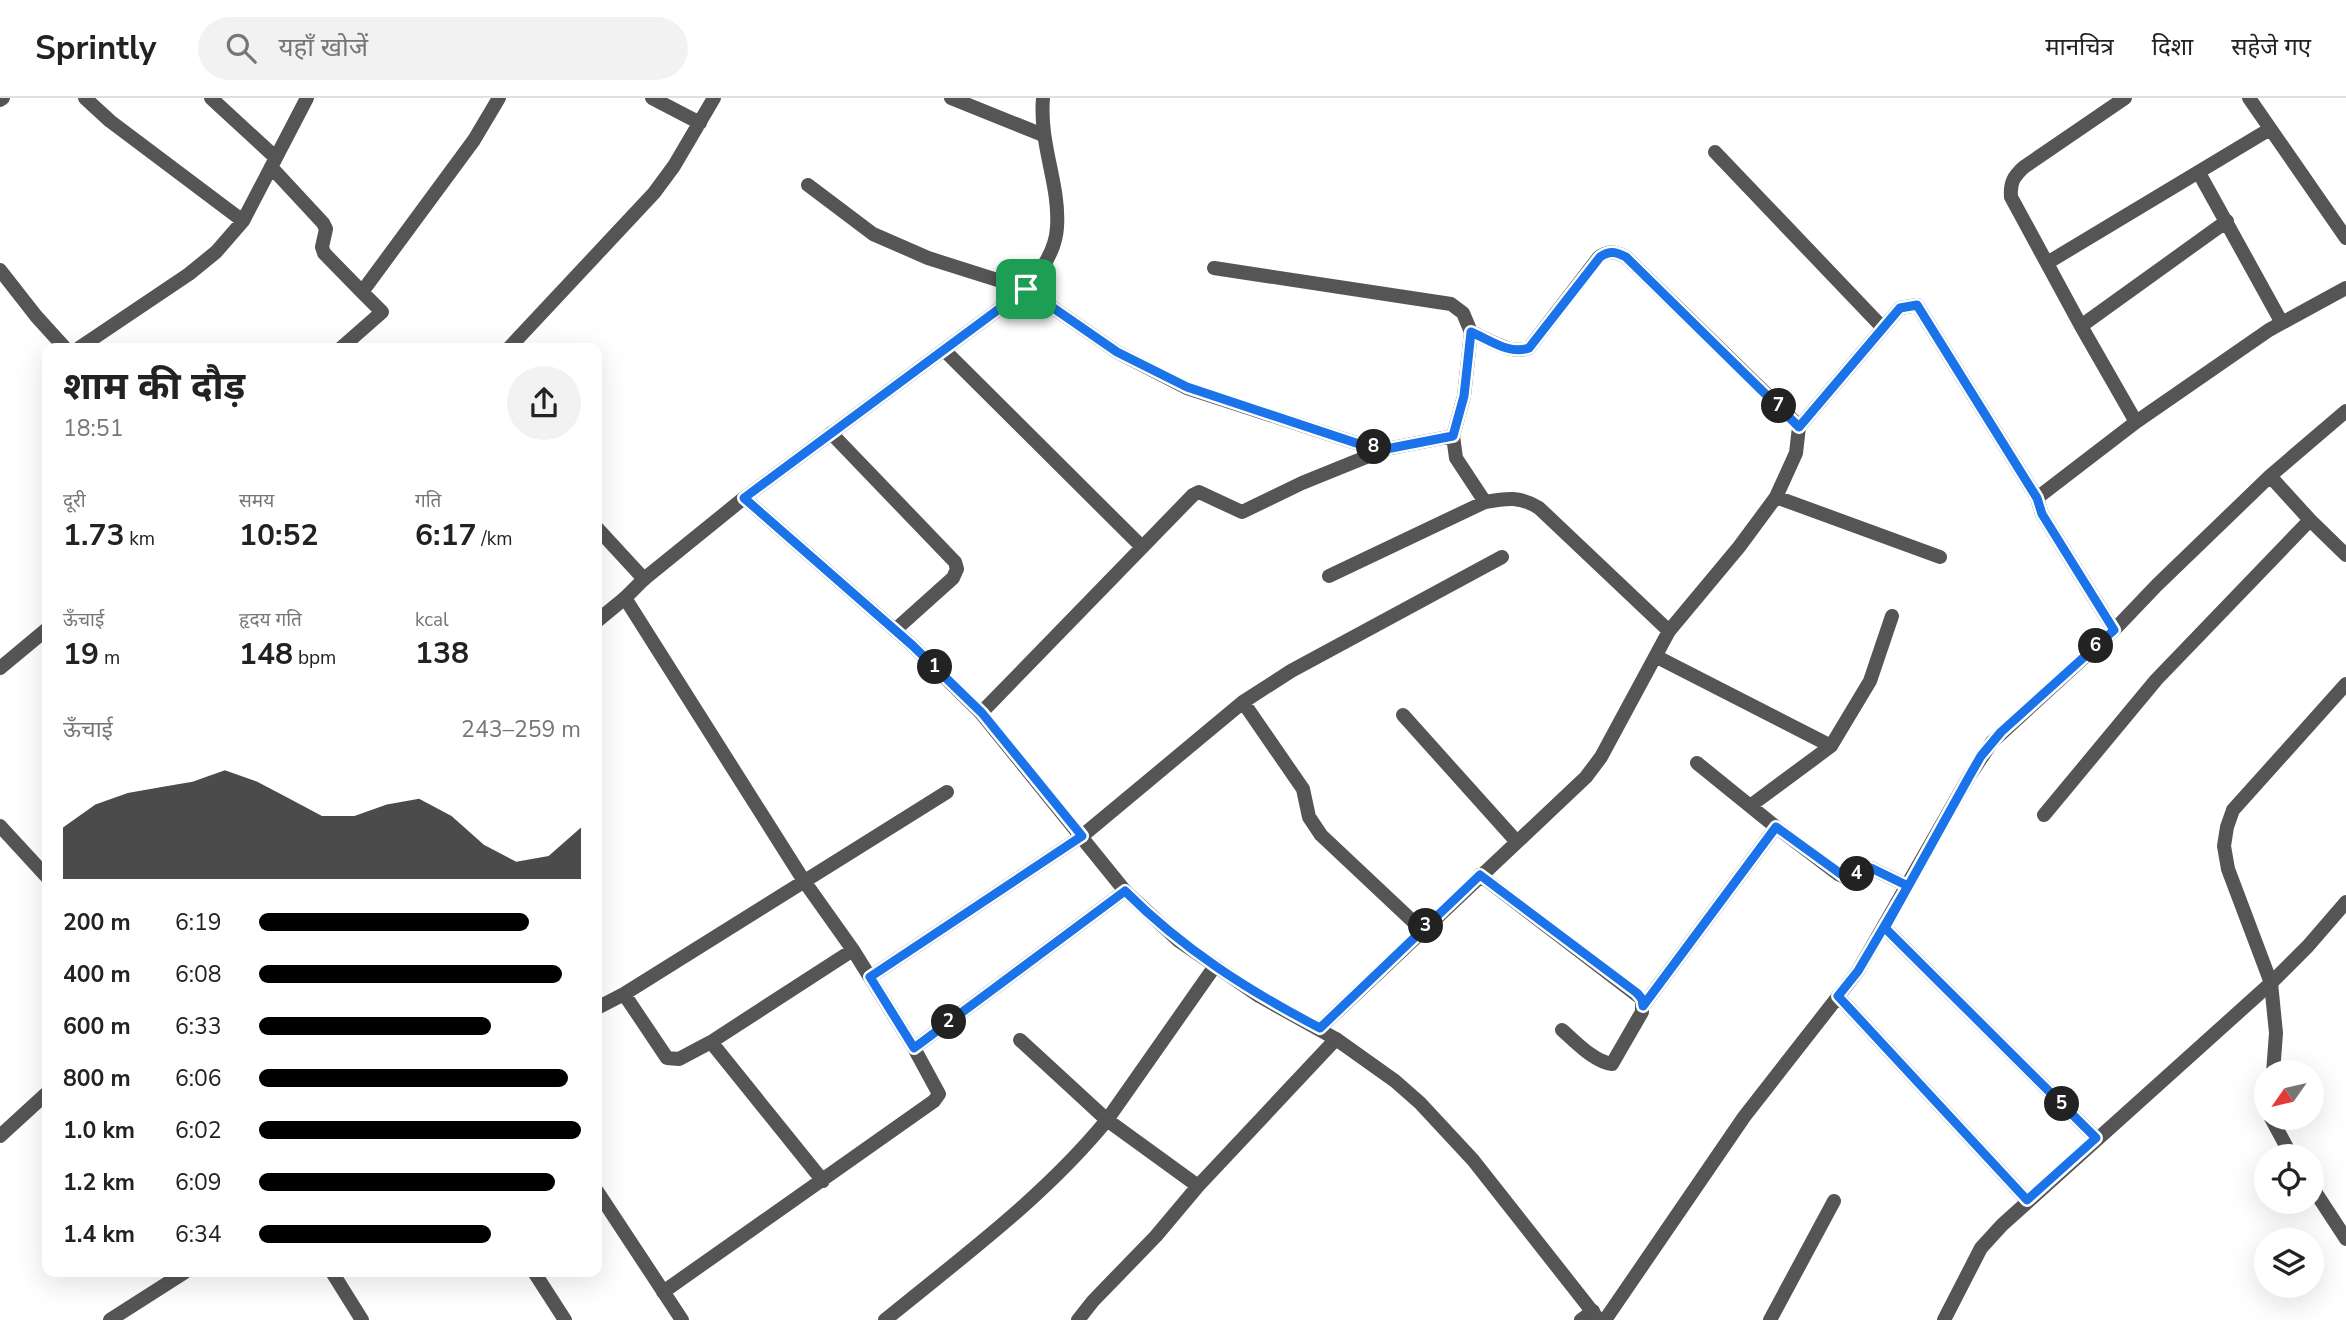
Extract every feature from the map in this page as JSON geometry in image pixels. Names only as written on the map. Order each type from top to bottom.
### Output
[{"type":"street","points":[[85,98],[110,121],[243,222]]},
{"type":"street","points":[[211,98],[273,162],[323,223],[326,229],[322,247],[324,253],[382,312],[347,343]]},
{"type":"street","points":[[86,343],[189,274],[216,252],[243,222],[307,98]]},
{"type":"street","points":[[362,292],[474,140],[499,98]]},
{"type":"street","points":[[652,98],[700,123]]},
{"type":"street","points":[[514,343],[654,193],[714,98]]},
{"type":"street","points":[[951,98],[1043,135]]},
{"type":"street","points":[[602,617],[744,498],[1026,289],[1041,272],[1058,228],[1043,135],[1044,98]]},
{"type":"street","points":[[2125,98],[2014,176],[2010,186],[2011,197],[2136,422]]},
{"type":"street","points":[[2249,98],[2346,238]]},
{"type":"street","points":[[2047,263],[2270,130]]},
{"type":"street","points":[[1715,152],[1883,328]]},
{"type":"street","points":[[2199,173],[2281,323]]},
{"type":"street","points":[[808,185],[873,234],[897,247],[1026,289],[1117,352],[1187,387],[1356,443],[1386,449]]},
{"type":"street","points":[[2081,326],[2227,221]]},
{"type":"street","points":[[1471,332],[1509,349],[1519,351],[1529,348],[1600,257],[1616,252],[1626,257],[1799,431]]},
{"type":"street","points":[[1214,268],[1451,304],[1463,313],[1471,332],[1464,396],[1453,436],[1456,458],[1485,502]]},
{"type":"street","points":[[0,270],[60,343]]},
{"type":"street","points":[[2037,498],[2136,422],[2281,323],[2346,288]]},
{"type":"street","points":[[1320,1028],[1586,777],[1601,757],[1669,631],[1739,547],[1776,497],[1796,453],[1799,431],[1900,308],[1917,305],[1922,311],[2114,630]]},
{"type":"street","points":[[944,350],[1142,546]]},
{"type":"street","points":[[744,498],[895,630],[982,713],[1125,891],[1179,941],[1259,996],[1336,1039],[1395,1082],[1441,1124],[1474,1160],[1595,1318],[1744,1117],[1858,971],[1885,928],[1970,775],[1992,742],[2114,630],[2270,476],[2346,411]]},
{"type":"street","points":[[831,433],[955,562],[957,569],[953,578],[895,630]]},
{"type":"street","points":[[982,713],[1193,495],[1199,492],[1242,512],[1386,449],[1453,436]]},
{"type":"street","points":[[2270,476],[2346,555]]},
{"type":"street","points":[[1776,497],[1940,557]]},
{"type":"street","points":[[1329,576],[1485,502],[1517,498],[1527,500],[1539,508],[1669,631]]},
{"type":"street","points":[[2044,816],[2156,680],[2310,520]]},
{"type":"street","points":[[602,533],[644,579]]},
{"type":"street","points":[[870,977],[1082,836],[1243,702],[1291,671],[1502,557]]},
{"type":"street","points":[[625,598],[804,881],[853,950],[914,1048],[939,1094],[934,1101],[823,1181],[663,1292]]},
{"type":"street","points":[[1749,806],[1831,746],[1870,681],[1892,616]]},
{"type":"street","points":[[0,668],[42,633]]},
{"type":"street","points":[[1657,657],[1831,746]]},
{"type":"street","points":[[2274,1060],[2276,1032],[2271,983],[2228,869],[2224,846],[2227,827],[2233,810],[2346,684]]},
{"type":"street","points":[[1243,702],[1303,789],[1309,817],[1321,835],[1422,930]]},
{"type":"street","points":[[1403,715],[1517,842]]},
{"type":"street","points":[[1697,763],[1776,827],[1845,877],[1871,868],[1908,886]]},
{"type":"street","points":[[602,1005],[947,792]]},
{"type":"street","points":[[0,826],[42,872]]},
{"type":"street","points":[[1643,1006],[1776,827]]},
{"type":"street","points":[[1480,875],[1642,999],[1642,1012],[1612,1064],[1598,1058],[1562,1030]]},
{"type":"street","points":[[914,1048],[1125,891]]},
{"type":"street","points":[[1944,1320],[1981,1248],[2027,1200],[2271,983],[2346,902]]},
{"type":"street","points":[[1885,928],[2096,1138]]},
{"type":"street","points":[[624,994],[667,1058],[679,1059],[711,1042],[853,950]]},
{"type":"street","points":[[885,1320],[1010,1218],[1089,1143],[1215,966]]},
{"type":"street","points":[[1838,996],[2027,1200]]},
{"type":"street","points":[[1078,1320],[1198,1186],[1336,1039]]},
{"type":"street","points":[[1020,1040],[1107,1121],[1198,1186]]},
{"type":"street","points":[[711,1042],[823,1181]]},
{"type":"street","points":[[0,1136],[42,1098]]},
{"type":"street","points":[[602,1199],[682,1320]]},
{"type":"street","points":[[1770,1320],[1834,1200]]},
{"type":"street","points":[[2324,1205],[2346,1239]]},
{"type":"street","points":[[110,1320],[177,1277]]},
{"type":"street","points":[[335,1277],[362,1320]]},
{"type":"street","points":[[537,1277],[565,1320]]},
{"type":"route","points":[[1616,252],[1626,257],[1799,427],[1900,308],[1917,305],[2037,498],[2042,514],[2114,630],[2001,732],[1981,756],[1885,928],[2096,1138],[2027,1200],[1838,996],[1858,971],[1908,886],[1871,868],[1845,877],[1838,874],[1776,827],[1643,1006],[1637,993],[1480,875],[1320,1028],[1259,996],[1179,941],[1125,891],[914,1048],[870,977],[1082,836],[982,713],[912,645],[744,498],[1026,289],[1117,352],[1187,387],[1356,443],[1386,449],[1453,436],[1464,396],[1471,332],[1509,349],[1519,351],[1529,348],[1600,257],[1606,253],[1616,252]]}]
